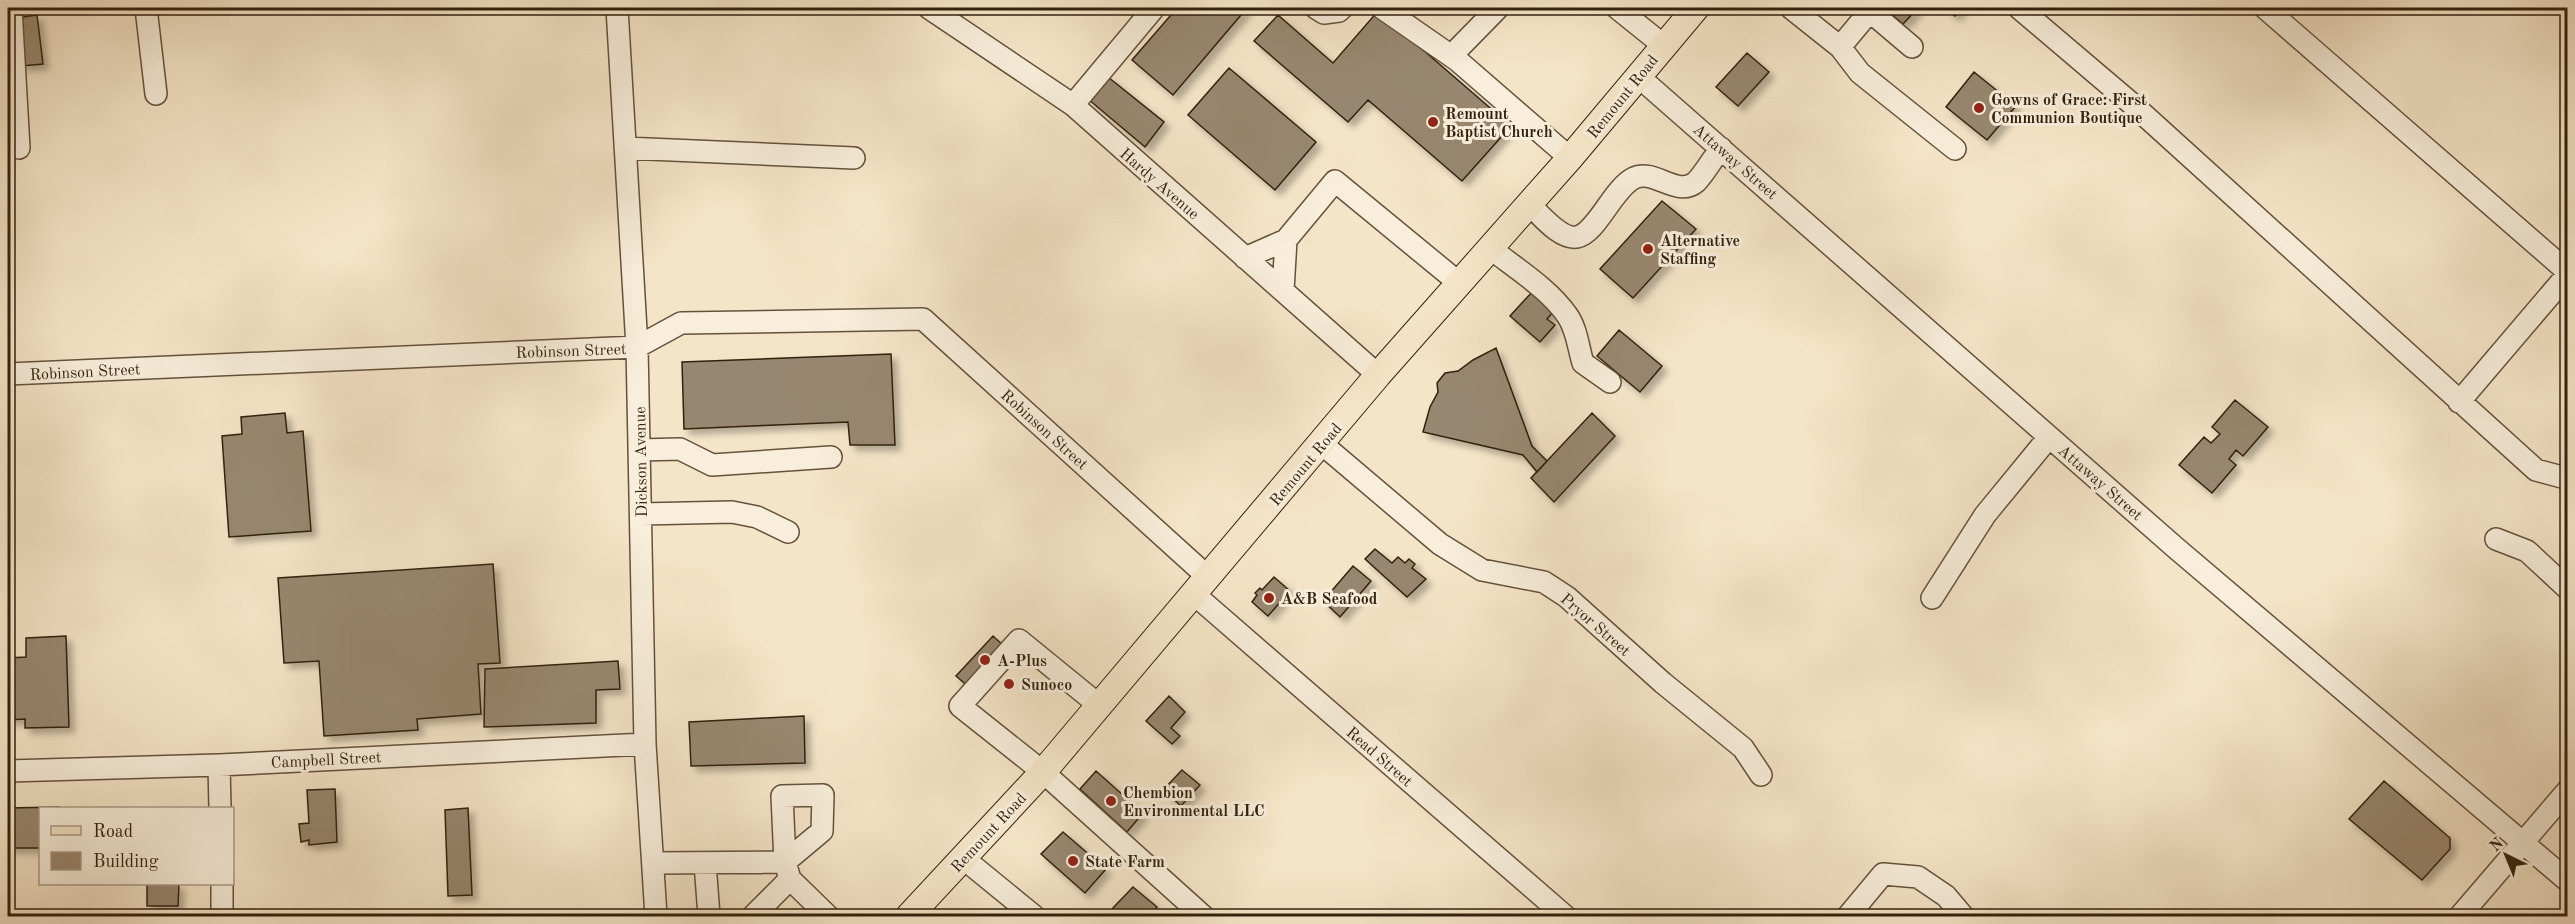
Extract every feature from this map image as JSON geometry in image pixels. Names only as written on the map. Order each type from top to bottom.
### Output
[{"type":"main road","name":"Remount Road","points":[[920,913],[963,858],[1043,772],[1100,706],[1378,375],[1570,158],[1696,8]]},
{"type":"street","points":[[11,8],[19,148]]},
{"type":"street","points":[[146,8],[156,94]]},
{"type":"street","name":"Dickson Avenue","points":[[617,8],[637,347],[645,744],[656,916]]},
{"type":"street","name":"Hardy Avenue","points":[[929,8],[1073,105],[1378,375]]},
{"type":"street","points":[[1073,105],[1154,8]]},
{"type":"street","points":[[1316,8],[1324,13],[1339,12],[1342,8]]},
{"type":"street","points":[[1382,8],[1450,56],[1570,158]]},
{"type":"street","points":[[1450,56],[1498,8]]},
{"type":"street","points":[[1617,8],[1664,45]]},
{"type":"street","points":[[1791,8],[1840,47],[1860,73],[1955,149]]},
{"type":"street","points":[[2019,8],[2132,104],[2536,470],[2562,477],[2568,474]]},
{"type":"street","points":[[2265,8],[2568,273],[2459,402]]},
{"type":"street","points":[[1840,47],[1868,9],[1912,47]]},
{"type":"street","name":"Attaway Street","points":[[1640,77],[2049,436],[2568,881]]},
{"type":"street","points":[[625,148],[854,158]]},
{"type":"street","points":[[1528,204],[1560,233],[1574,238],[1584,234],[1621,188],[1634,178],[1645,175],[1682,187],[1695,183],[1721,148]]},
{"type":"street","points":[[1245,258],[1286,240],[1335,181],[1459,283]]},
{"type":"street","points":[[1283,291],[1286,240]]},
{"type":"street","points":[[1490,248],[1551,298],[1568,315],[1576,334],[1583,363],[1610,382]]},
{"type":"street","name":"Robinson Street","points":[[8,374],[637,347],[681,323],[923,319],[1202,587]]},
{"type":"street","points":[[1932,598],[1985,515],[2049,436]]},
{"type":"street","name":"Pryor Street","points":[[1322,444],[1440,544],[1482,570],[1544,582],[1567,597],[1663,683],[1743,748],[1761,775]]},
{"type":"street","points":[[639,450],[680,449],[712,465],[831,457]]},
{"type":"street","points":[[641,514],[732,512],[757,517],[788,532]]},
{"type":"street","points":[[2496,539],[2527,551],[2568,589]]},
{"type":"street","name":"Read Street","points":[[1202,587],[1565,916]]},
{"type":"street","points":[[1100,706],[1019,640],[960,706],[1043,772],[1203,916]]},
{"type":"street","name":"Campbell Street","points":[[8,771],[219,765],[645,744]]},
{"type":"street","points":[[219,765],[220,807]]},
{"type":"street","points":[[2460,916],[2568,790]]},
{"type":"street","points":[[963,858],[1034,916]]},
{"type":"street","points":[[653,863],[705,863],[787,870],[828,916]]},
{"type":"street","points":[[705,863],[709,916]]},
{"type":"street","points":[[753,916],[787,870]]},
{"type":"street","points":[[1848,916],[1883,874],[1918,877],[1946,896],[1963,916]]},
{"type":"street","points":[[222,885],[222,916]]},
{"type":"building","points":[[1177,8],[1247,8],[1173,95],[1132,60]]},
{"type":"building","points":[[1884,8],[1918,8],[1903,24]]},
{"type":"building","points":[[1945,8],[1962,8],[1955,16]]},
{"type":"building","name":"Remount Baptist Church","points":[[1378,11],[1511,126],[1462,181],[1368,100],[1348,122],[1254,41],[1278,15],[1333,63]]},
{"type":"building","points":[[37,15],[43,64],[21,66],[16,18]]},
{"type":"building","points":[[1747,53],[1769,72],[1738,106],[1716,87]]},
{"type":"building","points":[[1229,68],[1316,142],[1275,190],[1188,115]]},
{"type":"building","points":[[1974,72],[2016,106],[1987,140],[1946,107]]},
{"type":"building","points":[[1108,77],[1164,122],[1145,147],[1088,99]]},
{"type":"building","name":"Alternative Staffing","points":[[1662,201],[1696,229],[1633,298],[1600,269]]},
{"type":"building","points":[[1533,291],[1555,310],[1547,319],[1555,325],[1540,342],[1510,316]]},
{"type":"building","points":[[1619,330],[1662,366],[1640,392],[1597,356]]},
{"type":"building","points":[[1496,348],[1532,446],[1547,461],[1537,472],[1523,455],[1423,432],[1430,407],[1438,392],[1437,383],[1445,373],[1458,371]]},
{"type":"building","points":[[891,354],[895,445],[850,445],[848,422],[684,429],[682,362]]},
{"type":"building","points":[[2235,400],[2268,427],[2243,456],[2236,450],[2229,459],[2236,465],[2212,493],[2179,465],[2204,437],[2211,443],[2220,434],[2212,427]]},
{"type":"building","points":[[285,413],[287,433],[303,431],[311,531],[229,537],[222,436],[242,434],[241,417]]},
{"type":"building","points":[[1592,413],[1615,436],[1554,502],[1531,478]]},
{"type":"building","points":[[1375,549],[1392,563],[1398,557],[1405,563],[1409,559],[1415,564],[1412,568],[1426,579],[1407,597],[1365,559]]},
{"type":"building","points":[[493,564],[500,663],[478,664],[481,714],[417,719],[418,730],[324,736],[319,661],[284,663],[278,578]]},
{"type":"building","points":[[1353,566],[1371,581],[1340,617],[1323,601]]},
{"type":"building","name":"A&B Seafood","points":[[1274,577],[1290,591],[1268,616],[1252,602],[1257,595],[1255,593],[1260,588],[1262,590]]},
{"type":"building","points":[[66,636],[69,727],[25,728],[25,719],[8,720],[8,658],[26,657],[26,638]]},
{"type":"building","points":[[993,636],[1006,648],[970,688],[956,676]]},
{"type":"building","points":[[618,661],[620,689],[596,690],[596,723],[484,727],[485,669]]},
{"type":"building","points":[[1169,696],[1185,712],[1171,728],[1180,736],[1172,744],[1146,721]]},
{"type":"building","points":[[804,716],[805,763],[691,766],[689,722]]},
{"type":"building","points":[[1182,770],[1200,785],[1181,806],[1163,790]]},
{"type":"building","name":"Chembion Environmental LLC","points":[[1096,771],[1143,813],[1127,832],[1080,789]]},
{"type":"building","points":[[2384,781],[2450,838],[2450,849],[2422,880],[2349,819]]},
{"type":"building","points":[[335,789],[337,842],[309,845],[309,840],[301,842],[299,824],[309,823],[307,790]]},
{"type":"building","points":[[39,807],[39,848],[8,848],[8,808]]},
{"type":"building","points":[[468,808],[472,895],[448,896],[445,810]]},
{"type":"building","name":"State Farm","points":[[1063,832],[1106,869],[1085,893],[1041,854]]},
{"type":"building","points":[[147,885],[179,885],[178,906],[147,906]]},
{"type":"building","points":[[1133,887],[1157,907],[1149,916],[1121,916],[1112,909]]},
{"type":"place","name":"Gowns of Grace: First Communion Boutique","points":[[1979,108]]},
{"type":"place","name":"Remount Baptist Church","points":[[1433,122]]},
{"type":"place","name":"Alternative Staffing","points":[[1648,249]]},
{"type":"place","name":"A&B Seafood","points":[[1269,598]]},
{"type":"place","name":"A-Plus","points":[[985,660]]},
{"type":"place","name":"Sunoco","points":[[1009,684]]},
{"type":"place","name":"Chembion Environmental LLC","points":[[1111,801]]},
{"type":"place","name":"State Farm","points":[[1073,861]]}]
